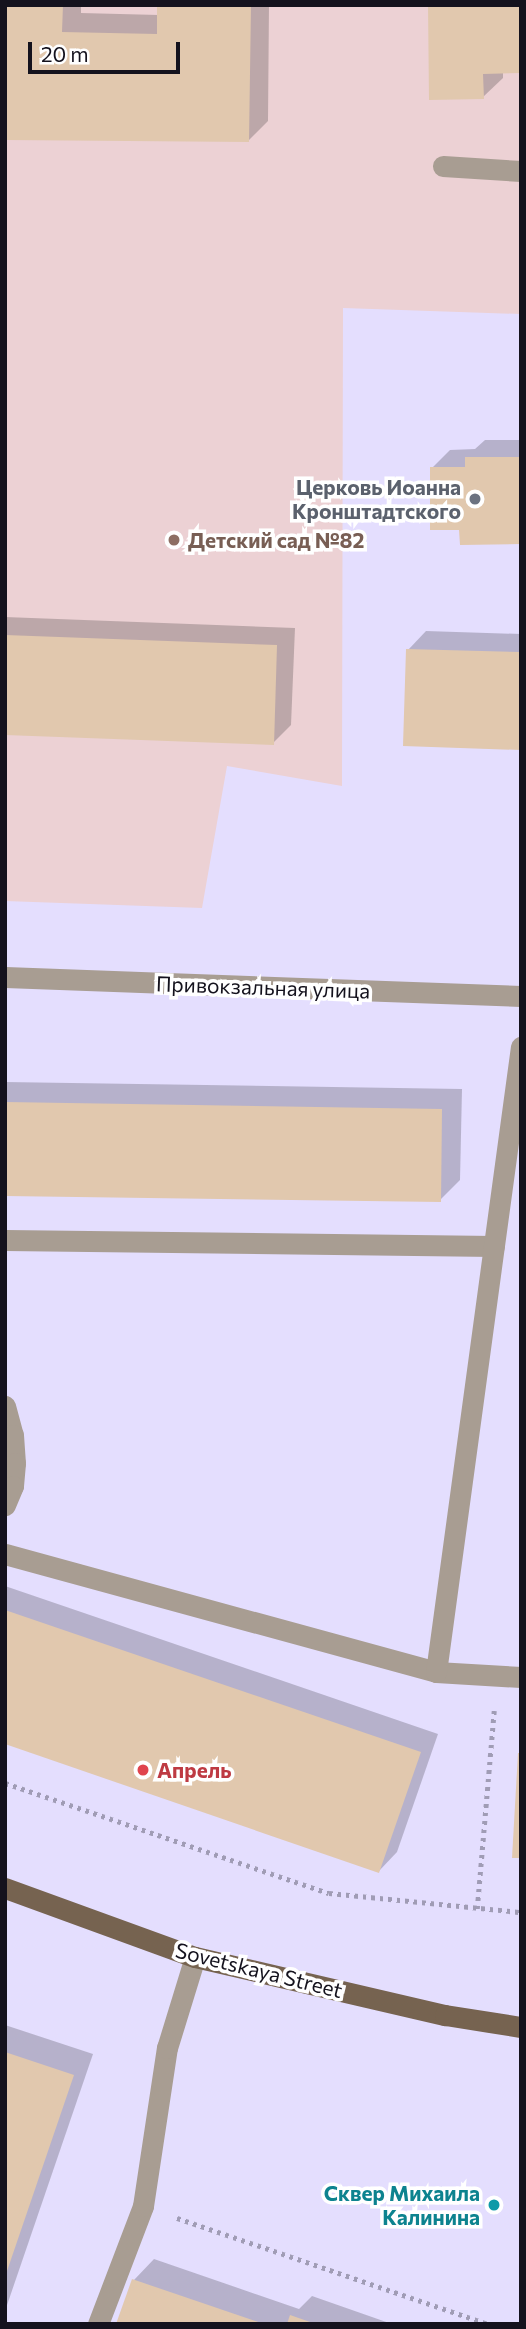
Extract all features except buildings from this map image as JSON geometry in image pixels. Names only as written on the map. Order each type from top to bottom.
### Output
[{"type":"main road","name":"Sovetskaya Street","points":[[5,1888],[195,1957],[446,2015],[521,2027]]},
{"type":"street","points":[[443,166],[521,171]]},
{"type":"street","name":"Привокзальная улица","points":[[5,977],[521,996]]},
{"type":"street","points":[[436,1672],[521,1048]]},
{"type":"street","points":[[5,1240],[494,1246]]},
{"type":"street","points":[[5,1406],[13,1435],[15,1463],[13,1486],[5,1505]]},
{"type":"street","points":[[5,1554],[436,1672],[521,1677]]},
{"type":"street","points":[[97,2324],[143,2206],[167,2048],[195,1957]]},
{"type":"path","points":[[477,1909],[497,1676]]},
{"type":"path","points":[[5,1783],[329,1892],[521,1912]]},
{"type":"path","points":[[143,2206],[488,2324]]},
{"type":"shaded area","name":"Детский сад №82","points":[[5,5],[521,5],[521,314],[343,308],[342,786],[227,766],[202,908],[5,901]]},
{"type":"place","name":"Церковь Иоанна Кронштадтского","points":[[475,499]]},
{"type":"place","name":"Детский сад №82","points":[[174,540]]},
{"type":"place","name":"Апрель","points":[[143,1770]]},
{"type":"place","name":"Сквер Михаила Калинина","points":[[494,2205]]}]
